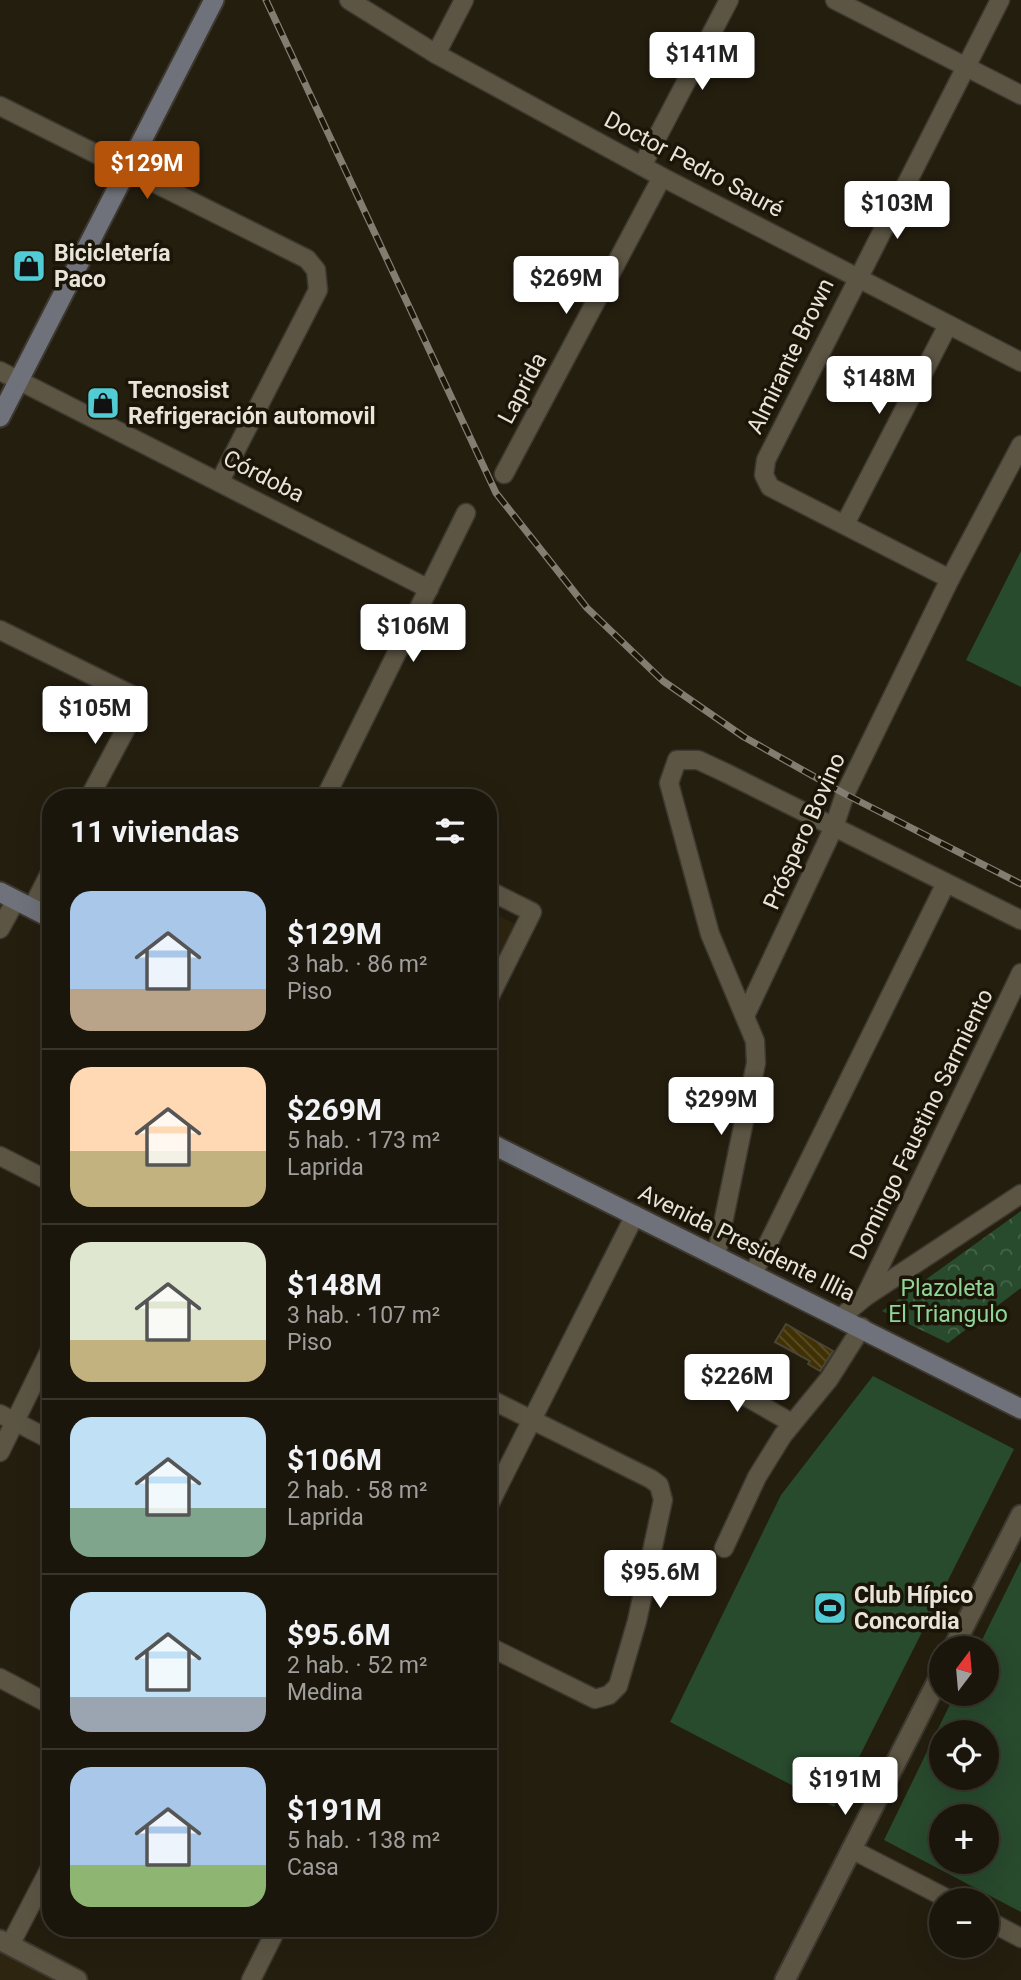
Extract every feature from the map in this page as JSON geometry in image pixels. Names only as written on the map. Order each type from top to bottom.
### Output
[{"type":"main road","points":[[0,417],[215,0]]},
{"type":"main road","points":[[16,900],[42,913]]},
{"type":"main road","name":"Avenida Presidente Illia","points":[[497,1146],[1021,1409]]},
{"type":"street","name":"Doctor Pedro Sauré","points":[[349,0],[436,54],[662,177],[1021,362]]},
{"type":"street","points":[[436,54],[464,0]]},
{"type":"street","points":[[642,166],[729,0]]},
{"type":"street","points":[[835,0],[1021,95]]},
{"type":"street","name":"Almirante Brown","points":[[845,524],[770,487],[764,475],[766,460],[856,278],[1000,0]]},
{"type":"street","points":[[0,106],[307,259],[316,270],[318,290],[220,481]]},
{"type":"street","name":"Laprida","points":[[504,474],[662,177]]},
{"type":"street","points":[[948,326],[845,524],[950,579]]},
{"type":"street","name":"Córdoba","points":[[0,371],[429,589]]},
{"type":"street","name":"Próspero Bovino","points":[[745,1016],[834,827],[845,794],[950,579],[1021,445]]},
{"type":"street","points":[[329,789],[467,513]]},
{"type":"street","points":[[0,630],[132,695],[137,708],[94,789]]},
{"type":"street","points":[[716,1257],[756,1063],[755,1041],[710,934],[670,783],[677,760],[698,760],[1021,920]]},
{"type":"street","points":[[0,929],[16,900],[42,878]]},
{"type":"street","points":[[752,1274],[946,883]]},
{"type":"street","points":[[497,894],[532,912],[497,982]]},
{"type":"street","name":"Domingo Faustino Sarmiento","points":[[865,1297],[1021,973]]},
{"type":"street","points":[[0,1156],[42,1177]]},
{"type":"street","points":[[841,1317],[865,1297],[1021,1195]]},
{"type":"street","points":[[497,1489],[635,1215]]},
{"type":"street","points":[[724,1548],[757,1477],[792,1423],[830,1379],[862,1327]]},
{"type":"street","points":[[0,1452],[8,1418],[42,1363]]},
{"type":"street","points":[[701,1371],[792,1423]]},
{"type":"street","points":[[497,1402],[659,1485],[663,1500],[638,1621],[618,1686],[609,1695],[595,1699],[497,1650]]},
{"type":"street","points":[[8,1418],[42,1435]]},
{"type":"street","points":[[959,1636],[1021,1515]]},
{"type":"street","points":[[0,1678],[42,1699]]},
{"type":"street","points":[[785,1980],[929,1697]]},
{"type":"street","points":[[851,1849],[929,1889]]},
{"type":"street","points":[[42,1881],[5,1943],[77,1980]]},
{"type":"street","points":[[999,1926],[1021,1938]]},
{"type":"street","points":[[251,1980],[272,1937]]},
{"type":"shaded area","points":[[497,915],[515,924],[497,959]]},
{"type":"shaded area","points":[[0,1952],[53,1980],[0,1980]]},
{"type":"green space","points":[[1021,551],[1021,687],[966,660]]},
{"type":"green space","name":"Plazoleta El Triangulo","points":[[1021,1211],[1021,1288],[948,1343],[882,1311]]},
{"type":"green space","name":"Club Hípico Concordia","points":[[873,1376],[1014,1449],[834,1807],[670,1722],[781,1495]]},
{"type":"green space","name":"Club Hípico Concordia","points":[[1021,1561],[1021,1912],[999,1900],[999,1888],[975,1888],[949,1874],[999,1874],[999,1804],[929,1804],[929,1864],[884,1840],[929,1747],[929,1790],[999,1790],[999,1720],[942,1720],[949,1706],[999,1706],[999,1636],[984,1636]]},
{"type":"building","points":[[786,1324],[833,1351],[820,1371],[808,1364],[810,1361],[775,1342]]},
{"type":"railway","points":[[266,0],[496,493],[587,608],[663,681],[744,737],[845,794],[1021,884]]},
{"type":"place","name":"Bicicletería Paco","points":[[29,266]]},
{"type":"place","name":"Tecnosist Refrigeración automovil","points":[[103,403]]},
{"type":"place","name":"Club Hípico Concordia","points":[[830,1608]]}]
